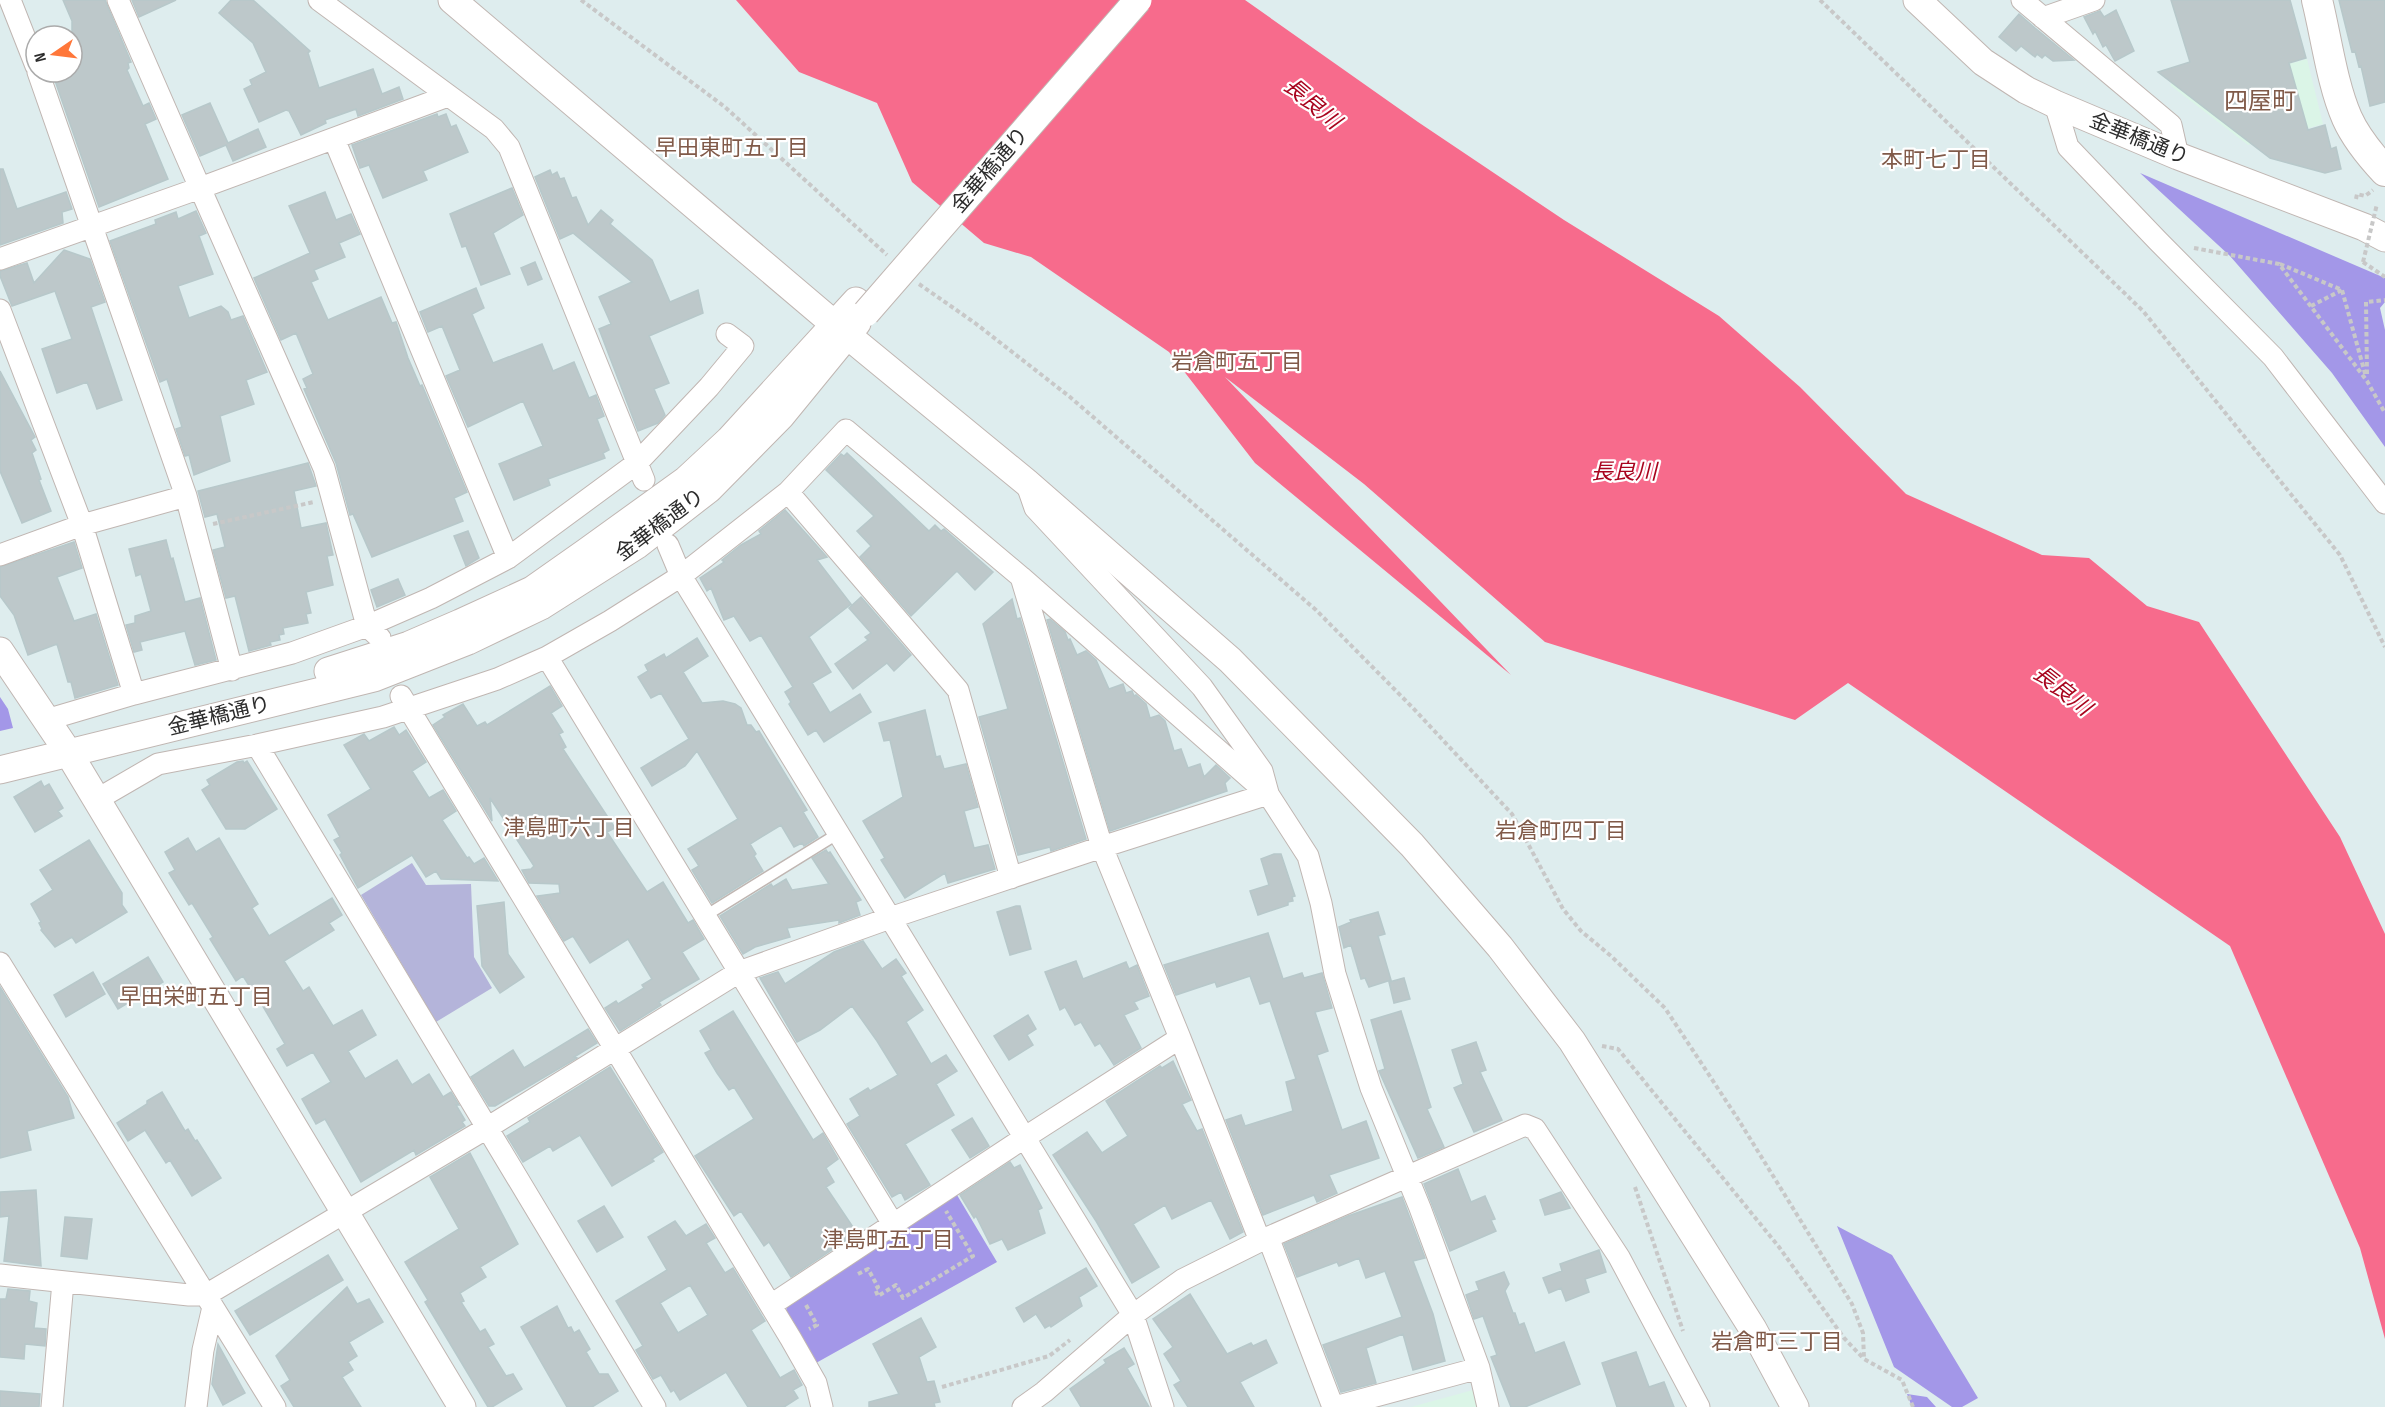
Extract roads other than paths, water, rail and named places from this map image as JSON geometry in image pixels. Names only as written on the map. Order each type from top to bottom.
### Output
[{"type":"main road","points":[[2317,0],[2340,100],[2347,118],[2381,178]]},
{"type":"street","points":[[10,0],[24,36]]},
{"type":"street","points":[[118,0],[324,468],[374,632]]},
{"type":"street","points":[[320,0],[494,129],[509,147],[640,472]]},
{"type":"street","points":[[452,0],[840,329],[1026,482],[1230,660],[1412,845],[1500,947],[1572,1041],[1753,1329],[1795,1407]]},
{"type":"street","name":"金華橋通り","points":[[861,307],[1117,0]]},
{"type":"street","name":"金華橋通り","points":[[0,752],[58,737],[374,678],[468,641],[541,606],[637,545],[709,489],[781,416],[840,329],[1138,0]]},
{"type":"street","name":"金華橋通り","points":[[1917,0],[1983,62],[2026,90],[2178,156],[2364,227],[2385,238]]},
{"type":"street","points":[[2022,0],[2172,125],[2178,156]]},
{"type":"street","points":[[2043,18],[2094,0]]},
{"type":"street","points":[[42,84],[186,496],[232,670]]},
{"type":"street","points":[[0,259],[448,96]]},
{"type":"street","points":[[2055,104],[2068,147],[2273,357],[2385,503]]},
{"type":"street","points":[[334,139],[508,558]]},
{"type":"street","points":[[0,310],[82,525],[134,694]]},
{"type":"street","points":[[58,737],[134,694],[374,632],[431,598],[508,558],[558,523],[640,472],[743,346],[727,334]]},
{"type":"street","points":[[96,800],[158,764],[257,745],[497,679],[547,657],[681,576],[788,492],[846,430],[1021,578],[1268,794],[1308,856],[1339,986],[1371,1088],[1479,1368],[1488,1407]]},
{"type":"street","points":[[1026,482],[1035,508],[1202,687],[1262,771],[1268,794]]},
{"type":"street","points":[[788,492],[958,690],[1011,878]]},
{"type":"street","points":[[0,555],[82,525],[186,496]]},
{"type":"street","points":[[668,545],[681,576],[1133,1315],[1163,1407]]},
{"type":"street","points":[[1021,578],[1102,847],[1334,1407],[1479,1368]]},
{"type":"street","points":[[0,651],[58,737],[462,1407]]},
{"type":"street","points":[[547,657],[893,1224]]},
{"type":"street","points":[[405,703],[771,1305],[816,1383],[822,1407]]},
{"type":"street","name":"金華橋通り","points":[[0,770],[58,737]]},
{"type":"street","points":[[257,745],[655,1407]]},
{"type":"street","points":[[0,1275],[189,1295],[209,1301],[344,1214],[740,972],[890,918],[1268,794]]},
{"type":"street","points":[[0,963],[274,1407]]},
{"type":"street","points":[[771,1305],[1024,1137],[1180,1038]]},
{"type":"street","points":[[1023,1407],[1044,1392],[1133,1315],[1182,1280],[1264,1239],[1525,1125],[1535,1129],[1619,1257],[1699,1407]]},
{"type":"street","points":[[52,1407],[63,1282]]},
{"type":"street","points":[[196,1407],[209,1301]]},
{"type":"lane","points":[[705,916],[839,833]]},
{"type":"water","name":"長良川","points":[[736,0],[1245,0],[1418,122],[1564,220],[1719,316],[1800,387],[1906,494],[2042,555],[2089,558],[2147,606],[2199,622],[2340,837],[2385,934],[2385,1339],[2360,1248],[2230,946],[1848,683],[1795,720],[1545,642],[1364,484],[1225,377],[1511,675],[1255,463],[1169,352],[1031,257],[984,243],[912,182],[877,103],[799,72]]},
{"type":"district","name":"四屋町","points":[[2260,101]]},
{"type":"district","name":"早田東町五丁目","points":[[732,148]]},
{"type":"district","name":"本町七丁目","points":[[1936,160]]},
{"type":"district","name":"岩倉町五丁目","points":[[1237,362]]},
{"type":"district","name":"津島町六丁目","points":[[569,828]]},
{"type":"district","name":"岩倉町四丁目","points":[[1561,831]]},
{"type":"district","name":"早田栄町五丁目","points":[[196,997]]},
{"type":"district","name":"津島町五丁目","points":[[888,1240]]},
{"type":"district","name":"岩倉町三丁目","points":[[1777,1342]]}]
